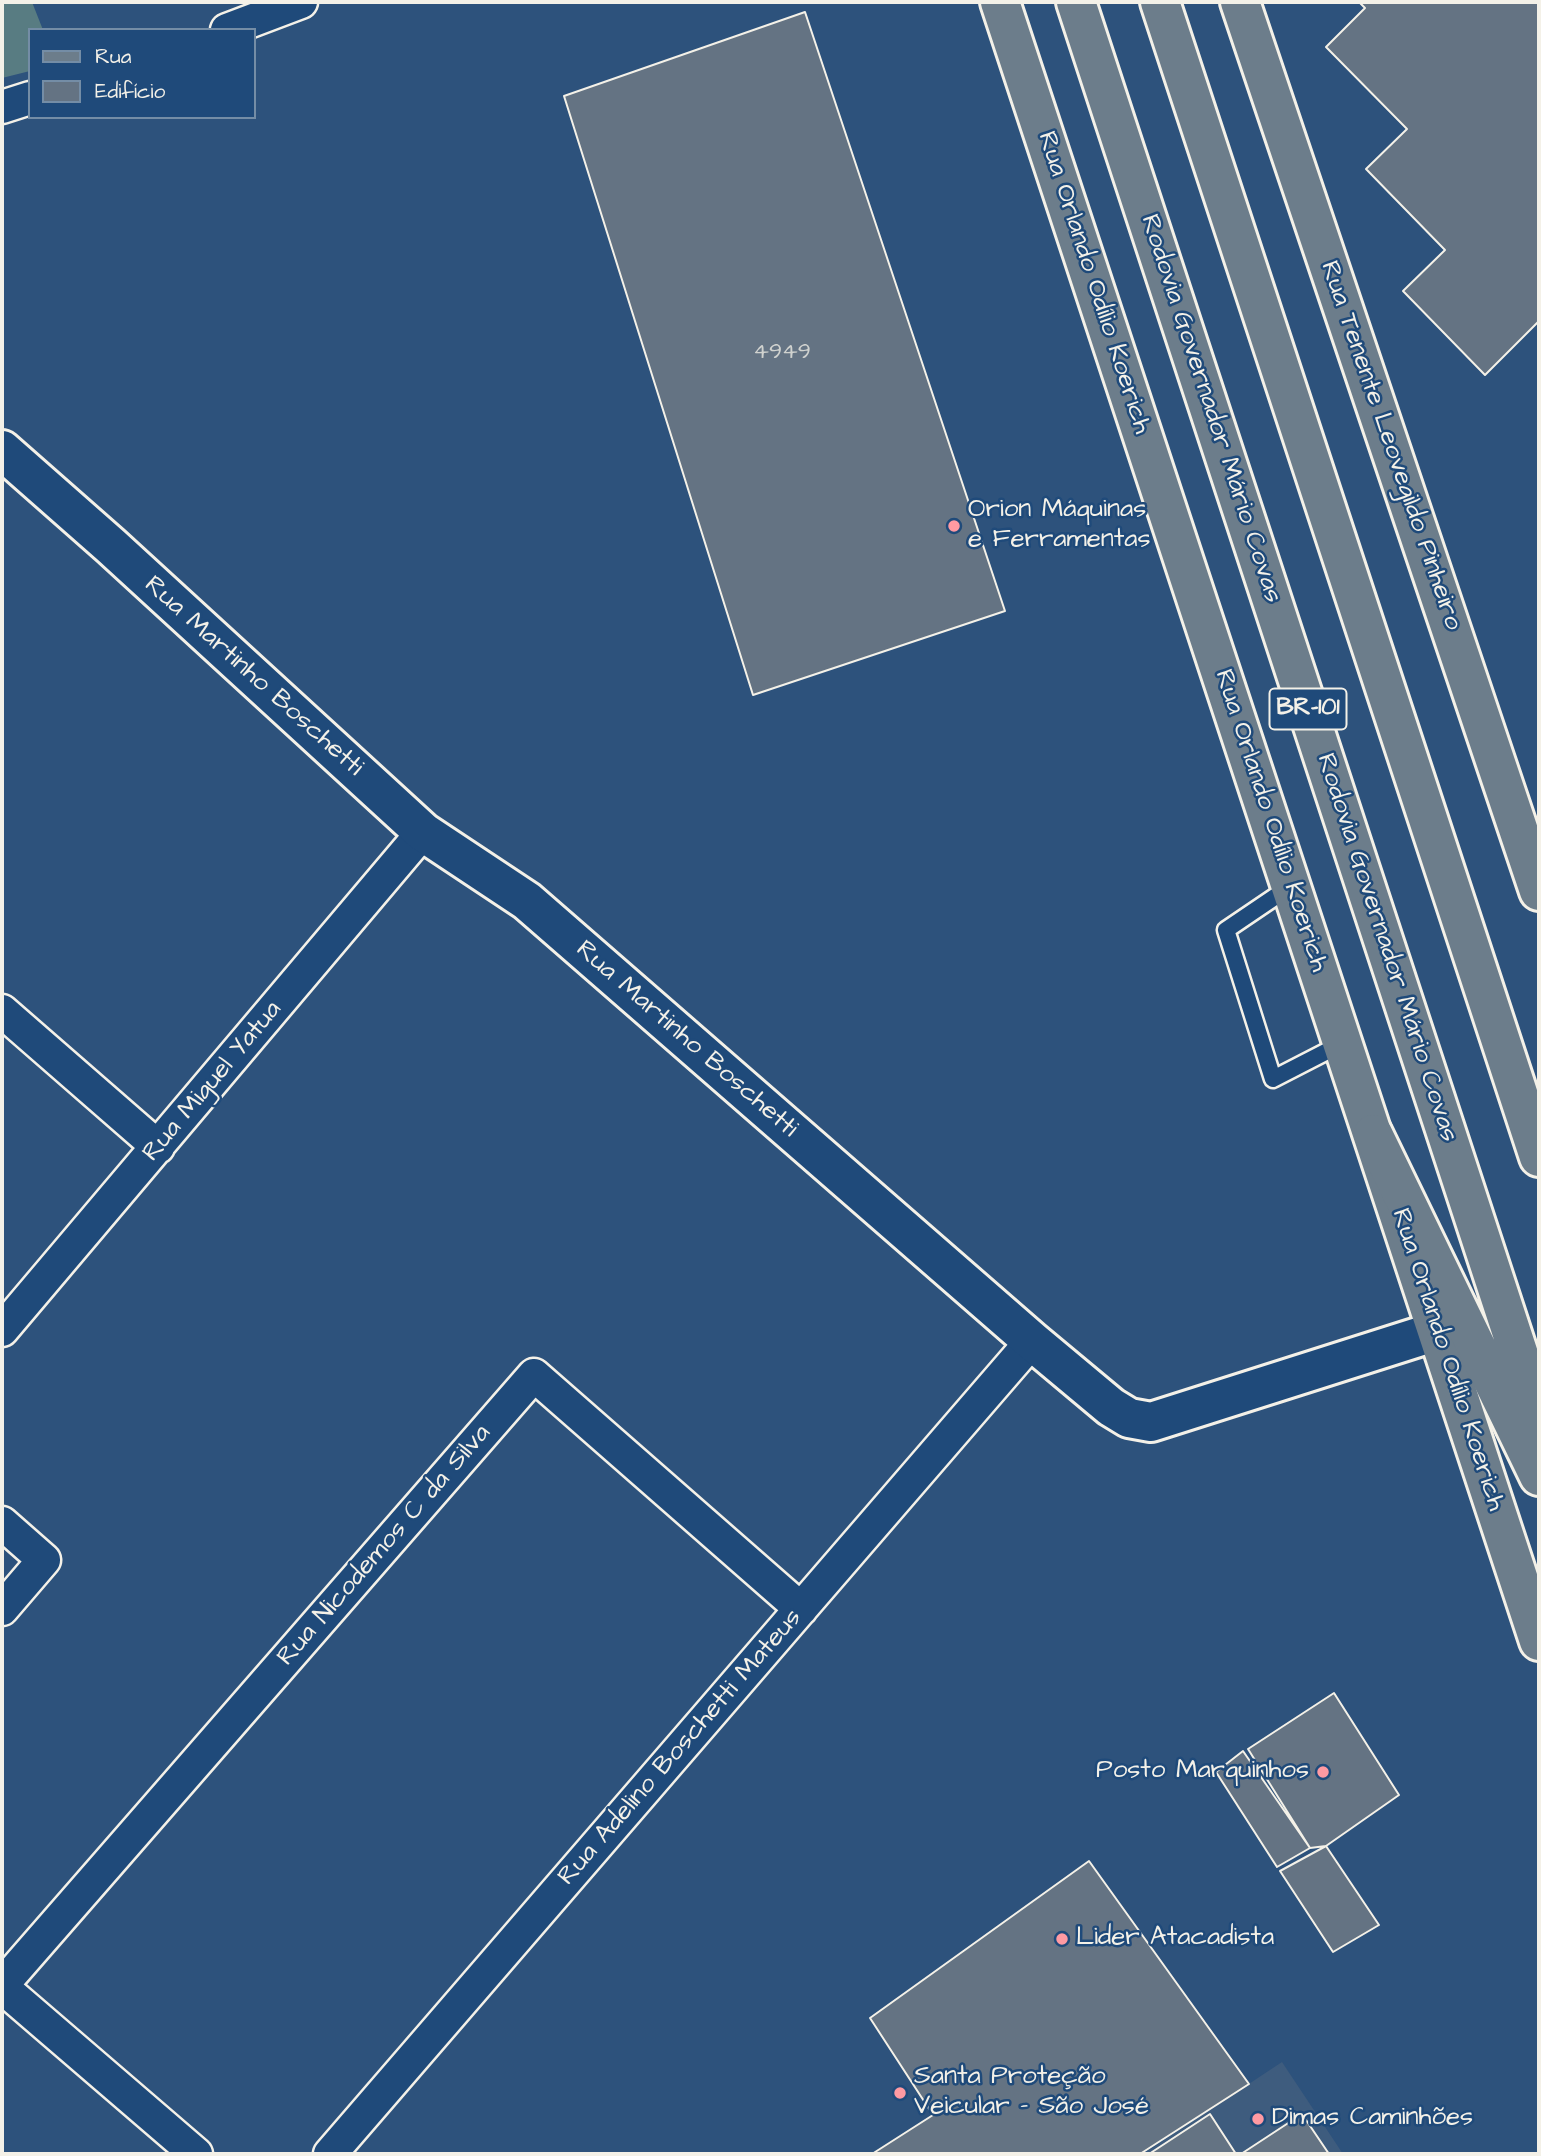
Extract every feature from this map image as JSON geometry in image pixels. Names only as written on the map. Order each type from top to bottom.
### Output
[{"type":"main road","name":"Rua Orlando Odílio Koerich","points":[[1000,2],[1539,1641]]},
{"type":"main road","name":"Rodovia Governador Mário Covas","points":[[1076,2],[1539,1416]]},
{"type":"main road","name":"BR-101","points":[[1160,2],[1539,1157]]},
{"type":"main road","name":"Rua Tenente Leovegildo Pinheiro","points":[[1240,2],[1539,891]]},
{"type":"main road","points":[[1373,1134],[1539,1476]]},
{"type":"street","points":[[232,28],[301,2]]},
{"type":"street","points":[[2,107],[28,99]]},
{"type":"street","name":"Rua Martinho Boschetti","points":[[2,450],[111,546],[423,832],[527,901],[1111,1407],[1129,1418],[1150,1422],[1437,1331]]},
{"type":"street","name":"Rua Miguel Yatua","points":[[2,1330],[423,832]]},
{"type":"street","points":[[2,1011],[158,1147]]},
{"type":"street","name":"Rua Adelino Boschetti Mateus","points":[[330,2154],[1032,1341]]},
{"type":"street","name":"Rua Nicodemos C da Silva","points":[[2,1986],[534,1375],[801,1609]]},
{"type":"street","points":[[2,1524],[44,1560],[2,1609]]},
{"type":"street","points":[[2,1986],[196,2154]]},
{"type":"lane","points":[[1291,886],[1226,930],[1273,1079],[1343,1043]]},
{"type":"shaded area","name":"Dimas Caminhões","points":[[1282,2062],[1343,2154],[1143,2154]]},
{"type":"green space","points":[[2,2],[32,2],[42,28],[28,28],[28,72],[2,78]]},
{"type":"building","points":[[1359,2],[1539,2],[1539,321],[1485,375],[1403,291],[1445,250],[1366,169],[1407,129],[1326,47],[1365,8]]},
{"type":"building","points":[[805,12],[1005,611],[753,695],[564,96]]},
{"type":"building","name":"Posto Marquinhos","points":[[1334,1693],[1399,1795],[1326,1846],[1310,1848],[1248,1749]]},
{"type":"building","points":[[1243,1751],[1310,1848],[1277,1867],[1216,1772]]},
{"type":"building","points":[[1326,1846],[1379,1925],[1333,1952],[1280,1871]]},
{"type":"building","name":"Lider Atacadista","points":[[1089,1861],[1249,2084],[1140,2154],[872,2154],[933,2115],[870,2018]]},
{"type":"building","points":[[1210,2114],[1236,2154],[1149,2154]]},
{"type":"building","points":[[1302,2114],[1329,2154],[1241,2154]]},
{"type":"place","name":"Orion Máquinas e Ferramentas","points":[[954,526]]},
{"type":"place","name":"Posto Marquinhos","points":[[1323,1772]]},
{"type":"place","name":"Lider Atacadista","points":[[1062,1939]]},
{"type":"place","name":"Santa Proteção Veicular - São José","points":[[900,2093]]},
{"type":"place","name":"Dimas Caminhões","points":[[1258,2119]]}]
